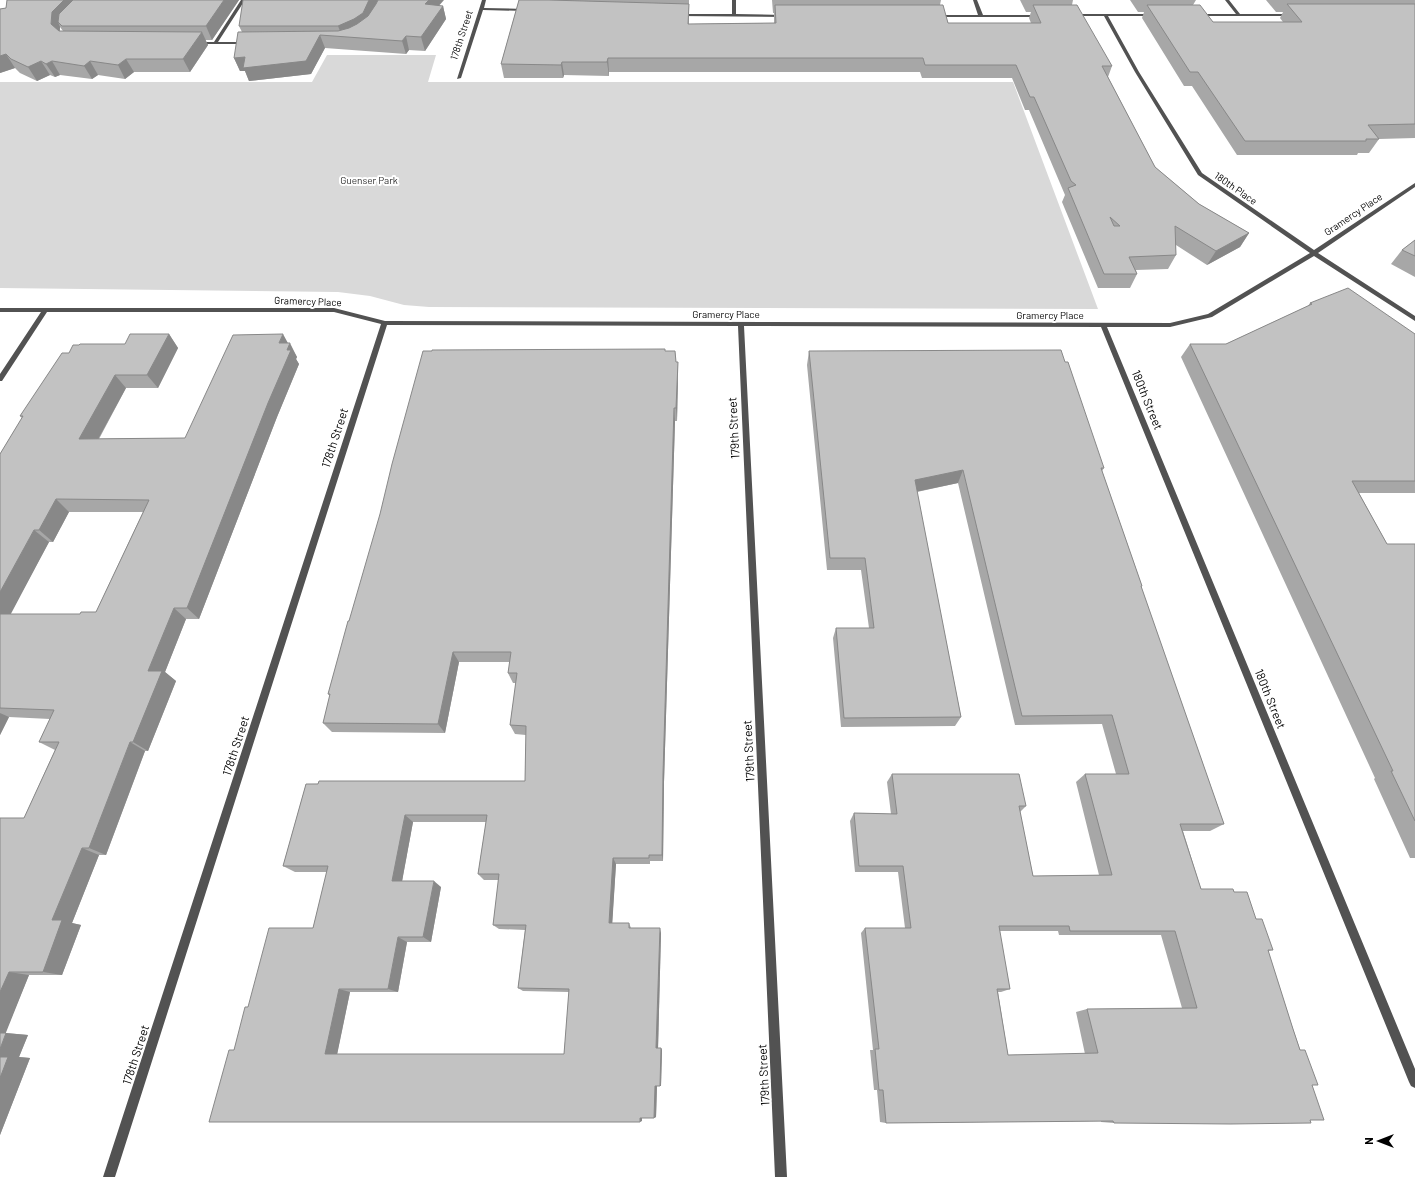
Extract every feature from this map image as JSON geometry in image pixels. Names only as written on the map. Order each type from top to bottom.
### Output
[{"type":"street","points":[[215,43],[243,0]]},
{"type":"street","name":"178th Street","points":[[459,78],[484,0]]},
{"type":"street","points":[[734,0],[734,16]]},
{"type":"street","points":[[976,0],[981,16]]},
{"type":"street","points":[[1227,0],[1239,15]]},
{"type":"street","points":[[481,9],[528,10]]},
{"type":"street","points":[[671,14],[790,16]]},
{"type":"street","points":[[1066,15],[1160,15]]},
{"type":"street","name":"180th Place","points":[[1105,15],[1136,72],[1200,174],[1314,253],[1415,319]]},
{"type":"street","points":[[1192,15],[1300,15]]},
{"type":"street","points":[[925,16],[1043,16]]},
{"type":"street","points":[[192,43],[252,43]]},
{"type":"street","name":"Gramercy Place","points":[[0,310],[334,310],[385,323],[1170,325],[1210,316],[1314,253],[1415,185]]},
{"type":"street","points":[[0,379],[46,309]]},
{"type":"street","name":"178th Street","points":[[109,1177],[385,323]]},
{"type":"street","name":"179th Street","points":[[741,324],[781,1177]]},
{"type":"street","name":"180th Street","points":[[1104,325],[1415,1082]]},
{"type":"green space","name":"Guenser Park","points":[[327,55],[436,55],[428,82],[1013,82],[1098,309],[429,307],[404,305],[370,296],[338,292],[0,288],[0,82],[312,82]]},
{"type":"building","points":[[7,0],[64,0],[52,12],[51,24],[59,31],[202,32],[183,59],[126,59],[118,65],[90,61],[84,66],[52,61],[46,64],[41,61],[28,67],[11,59],[6,54],[0,56],[0,9],[6,8]]},
{"type":"building","points":[[73,0],[224,0],[206,26],[62,26],[58,22],[59,14]]},
{"type":"building","points":[[243,0],[369,0],[363,13],[338,26],[239,26]]},
{"type":"building","points":[[378,0],[429,0],[425,4],[443,6],[421,37],[406,36],[402,41],[320,35],[306,61],[243,68],[245,57],[234,58],[238,32],[338,31],[357,24],[368,16]]},
{"type":"building","points":[[519,0],[689,4],[688,24],[776,23],[775,5],[943,5],[948,23],[1041,23],[1033,5],[1077,5],[1112,66],[1102,66],[1155,167],[1199,204],[1249,233],[1216,251],[1175,226],[1176,255],[1129,257],[1137,274],[1104,274],[1068,188],[1076,185],[1071,181],[1034,97],[1030,97],[1016,65],[925,65],[923,58],[608,58],[607,62],[562,62],[561,65],[501,64]],"holes":[[[1110,217],[1120,226],[1114,226]]]},
{"type":"building","points":[[1287,4],[1415,4],[1415,124],[1368,125],[1379,139],[1366,139],[1366,141],[1245,141],[1198,72],[1190,72],[1147,5],[1200,5],[1213,22],[1302,22]]},
{"type":"building","points":[[1415,240],[1415,256],[1402,250]]},
{"type":"building","points":[[1348,288],[1415,334],[1415,481],[1352,481],[1387,544],[1415,544],[1415,821],[1391,771],[1393,771],[1190,344],[1226,344],[1312,304],[1310,303]]},
{"type":"building","points":[[130,334],[169,334],[147,375],[115,375],[79,439],[185,438],[233,335],[283,334],[279,343],[290,343],[287,350],[291,350],[268,403],[187,608],[174,608],[148,671],[162,671],[133,742],[130,742],[89,848],[82,848],[52,920],[62,920],[43,972],[9,972],[0,992],[0,818],[24,818],[59,742],[39,742],[54,710],[0,708],[0,614],[80,614],[81,612],[96,612],[149,500],[56,499],[39,530],[34,530],[0,592],[0,454],[23,416],[20,416],[62,353],[69,353],[73,345],[80,344],[125,344]]},
{"type":"building","points":[[665,349],[665,351],[675,351],[676,362],[678,362],[676,408],[674,408],[662,855],[649,855],[649,858],[613,858],[609,923],[629,923],[629,928],[660,928],[656,1048],[661,1048],[660,1086],[655,1086],[654,1118],[640,1118],[640,1122],[209,1122],[229,1050],[234,1050],[245,1007],[248,1007],[269,928],[313,928],[328,866],[283,866],[306,784],[318,784],[319,781],[525,781],[526,726],[510,725],[517,673],[508,673],[511,652],[453,652],[438,724],[323,723],[330,694],[328,694],[380,514],[423,351]],"holes":[[[405,815],[487,815],[478,874],[499,874],[493,925],[526,925],[518,988],[569,989],[564,1054],[325,1054],[339,989],[388,989],[398,937],[423,937],[434,881],[392,881]]]},
{"type":"building","points":[[1061,350],[1065,362],[1068,362],[1104,468],[1101,468],[1224,824],[1180,824],[1201,889],[1233,889],[1234,892],[1247,892],[1256,919],[1262,919],[1273,950],[1268,950],[1300,1050],[1305,1050],[1318,1085],[1312,1085],[1324,1120],[1310,1120],[1311,1123],[1230,1124],[1114,1123],[1113,1121],[886,1123],[883,1090],[879,1090],[875,1049],[879,1049],[865,928],[911,928],[903,866],[859,866],[854,813],[897,814],[892,774],[1019,774],[1026,806],[1019,806],[1033,876],[1112,875],[1085,774],[1129,774],[1112,715],[1022,716],[963,470],[915,480],[961,717],[844,718],[836,628],[874,628],[865,558],[830,558],[809,351]],"holes":[[[999,926],[1069,926],[1070,931],[1175,931],[1197,1008],[1087,1009],[1098,1053],[1008,1055],[997,989],[1010,989]]]},
{"type":"building","points":[[0,1033],[6,1033],[0,1049]]},
{"type":"building","points":[[0,1057],[8,1057],[0,1078]]}]
